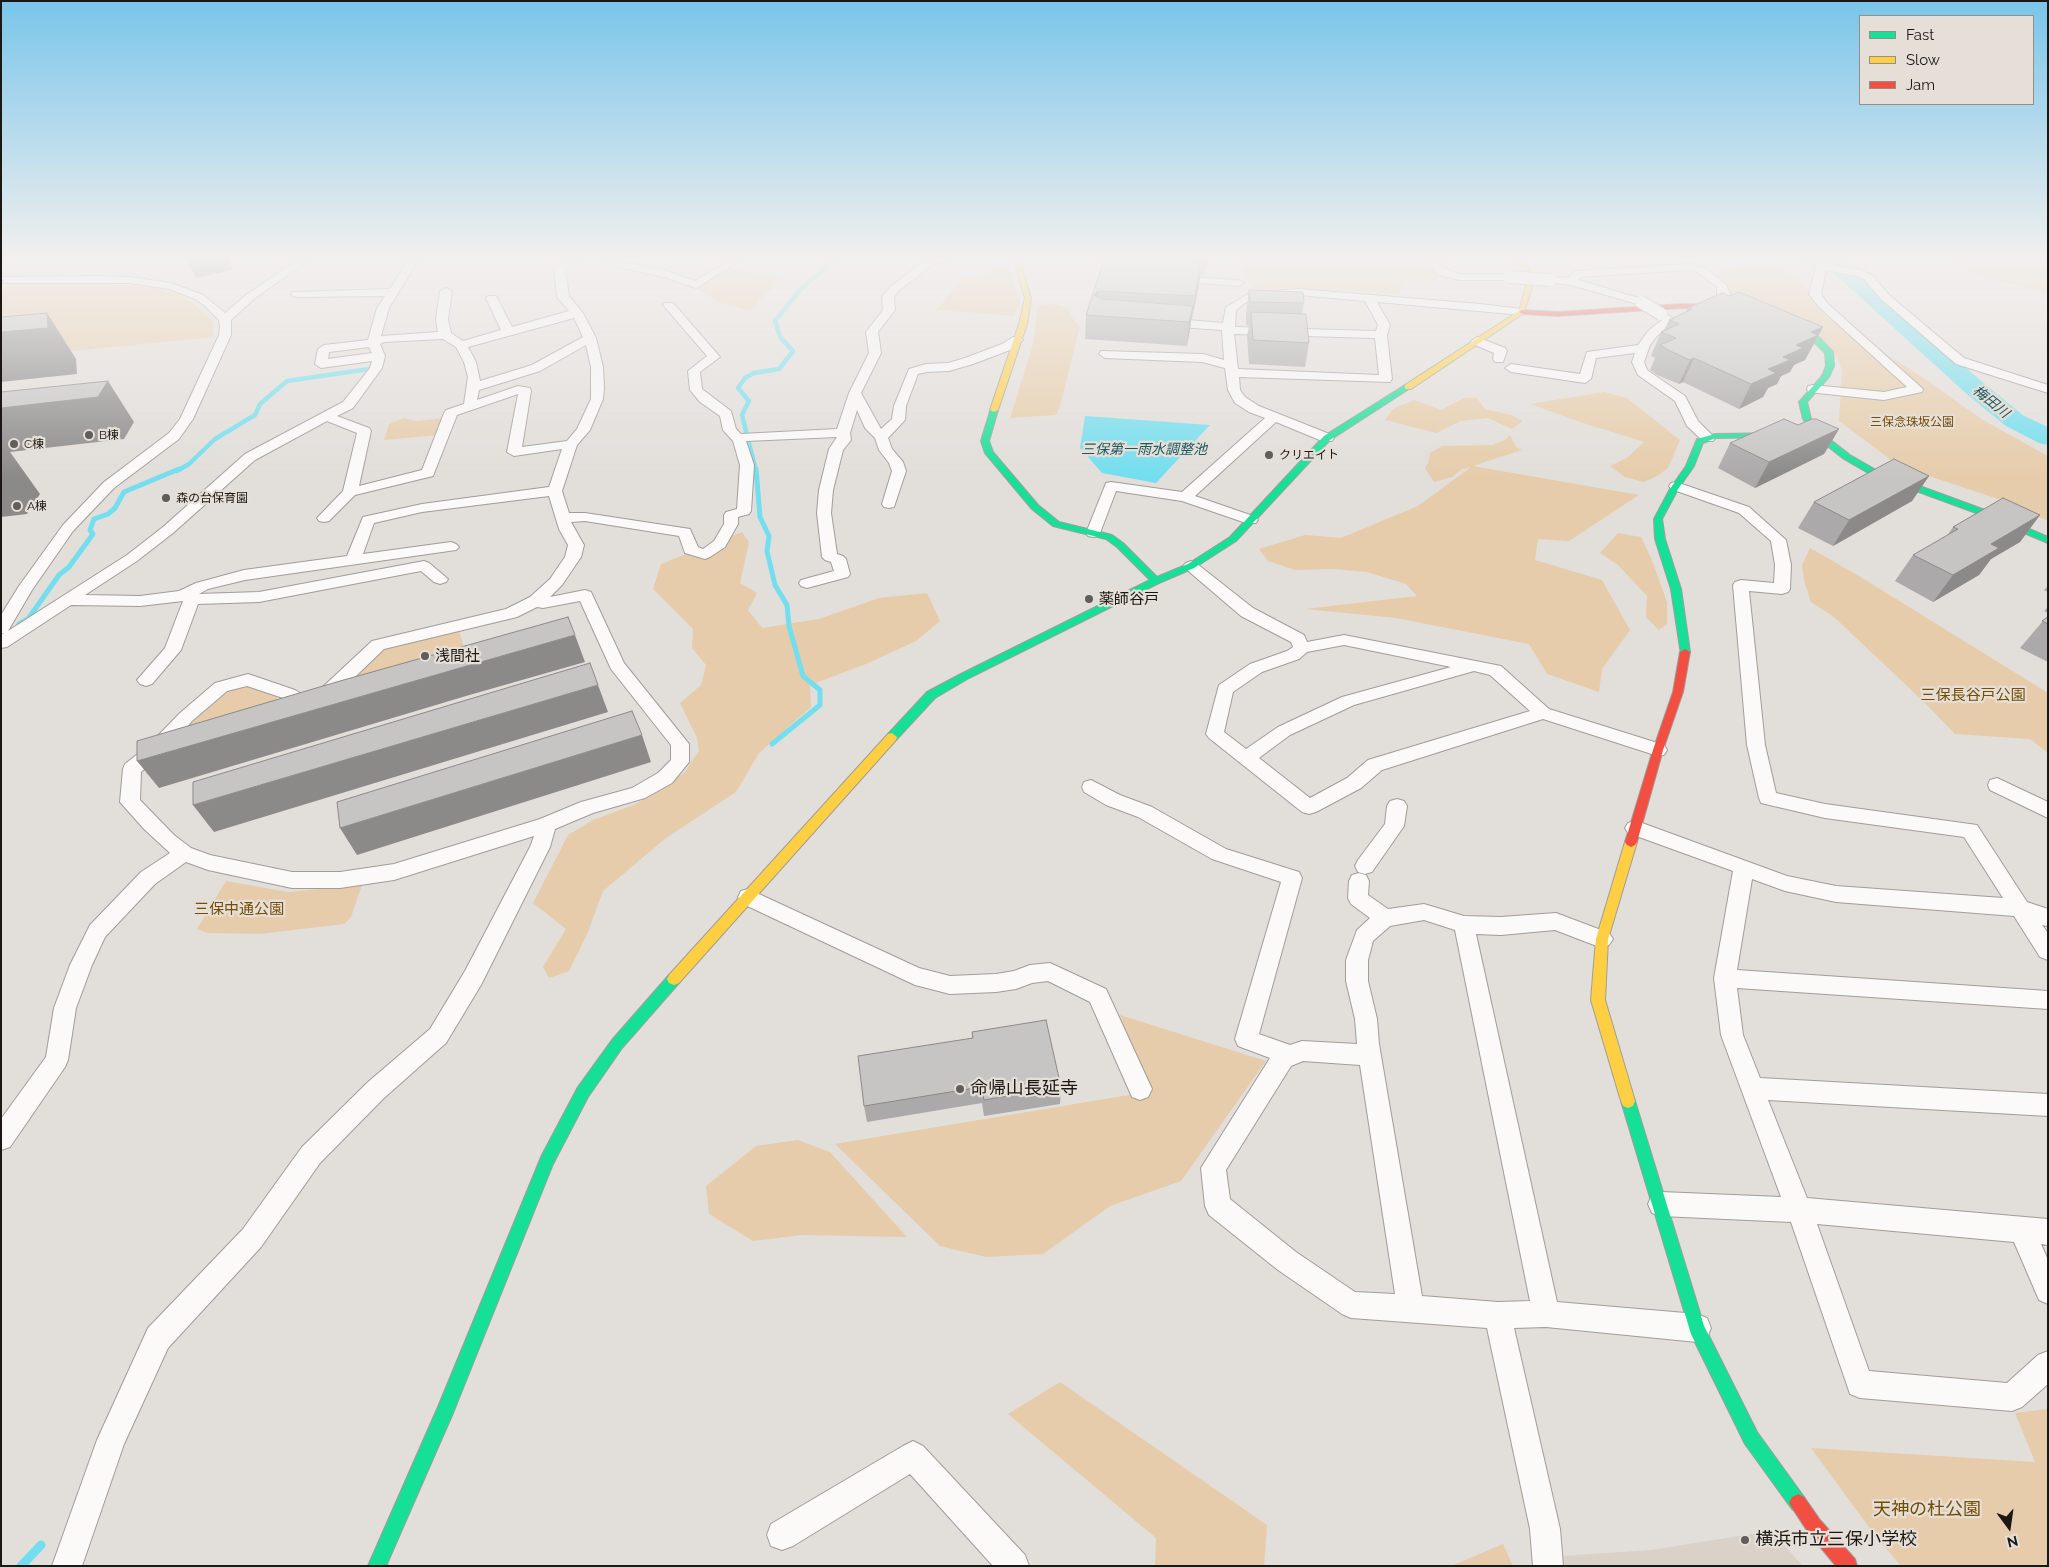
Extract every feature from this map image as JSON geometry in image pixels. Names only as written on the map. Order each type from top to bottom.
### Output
[{"type":"street","points":[[1,629],[25,589],[68,528],[109,485],[174,436],[186,419],[225,332]]},
{"type":"street","points":[[1,644],[132,558],[250,457],[348,405],[376,368],[379,356],[373,343],[376,332]]},
{"type":"street","points":[[461,345],[508,332]]},
{"type":"street","points":[[284,709],[326,695],[378,645],[511,613],[536,601],[556,582],[573,557],[576,545],[566,529],[555,491],[571,444],[582,430],[597,399],[597,367],[587,332]]},
{"type":"street","points":[[563,518],[585,517],[685,532],[690,544],[690,550],[705,554],[720,544],[731,524],[731,515],[744,511],[747,465],[739,440],[730,430],[726,414],[696,390],[694,371],[714,357],[692,332]]},
{"type":"street","points":[[806,583],[842,574],[838,559],[830,557],[824,513],[826,490],[836,449],[844,440],[843,433],[855,393],[875,353],[872,332]]},
{"type":"street","points":[[1020,332],[991,417],[985,441],[989,454],[1035,507],[1056,524],[1109,537],[1120,545],[1156,581]]},
{"type":"street","points":[[1228,332],[1234,390],[1240,400],[1254,409],[1327,438]]},
{"type":"street","points":[[1105,354],[1203,358],[1231,370],[1386,379],[1381,335],[1308,332]]},
{"type":"street","points":[[377,1566],[444,1413],[547,1160],[583,1092],[618,1044],[848,783],[931,695],[965,676],[1156,581],[1191,566],[1234,539],[1327,438],[1380,403],[1420,380],[1491,332]]},
{"type":"street","points":[[1654,332],[1643,348],[1638,362],[1642,372],[1680,399],[1692,423],[1708,438]]},
{"type":"street","points":[[1801,332],[1816,339],[1828,352],[1830,366],[1824,377],[1804,402],[1807,419],[1820,436],[1847,457],[1874,472],[1982,512],[2048,540]]},
{"type":"street","points":[[1813,389],[1884,396],[1917,389],[1856,332]]},
{"type":"street","points":[[1927,332],[1960,360],[2048,389]]},
{"type":"street","points":[[379,356],[321,364],[324,349],[373,343],[382,339],[444,335],[461,345],[470,362],[474,377],[470,407]]},
{"type":"street","points":[[474,387],[536,368],[590,338]]},
{"type":"street","points":[[880,437],[898,420],[900,406],[913,372],[926,368],[949,367],[969,361],[1006,347],[1017,340]]},
{"type":"street","points":[[1477,341],[1501,351],[1499,359]]},
{"type":"street","points":[[1511,368],[1585,379],[1591,355],[1643,348]]},
{"type":"street","points":[[324,518],[350,492],[428,473],[451,413],[518,390],[525,391],[514,452],[571,444]]},
{"type":"street","points":[[855,393],[872,428],[896,462],[899,471],[889,504]]},
{"type":"street","points":[[328,417],[364,432],[350,483],[350,492]]},
{"type":"street","points":[[1185,497],[1274,417]]},
{"type":"street","points":[[739,440],[746,436],[843,433]]},
{"type":"street","points":[[1820,436],[1715,436],[1700,441],[1690,466],[1676,486],[1658,519],[1660,539],[1676,589],[1686,649],[1678,692],[1658,750],[1602,939],[1598,1000],[1697,1328],[1751,1438],[1814,1526],[1848,1566]]},
{"type":"street","points":[[1093,533],[1111,486],[1185,497],[1251,520]]},
{"type":"street","points":[[1676,486],[1744,510],[1778,540],[1783,566],[1782,589],[1741,586],[1756,745],[1768,798],[1825,811],[1970,830],[2048,951]]},
{"type":"street","points":[[354,559],[368,520],[555,491]]},
{"type":"street","points":[[146,680],[173,650],[188,598],[202,586],[244,576],[414,550],[451,547]]},
{"type":"street","points":[[67,600],[140,602],[188,598],[259,597],[424,566],[440,579]]},
{"type":"street","points":[[1191,566],[1247,612],[1298,639],[1302,648]]},
{"type":"street","points":[[304,703],[289,694],[248,680],[222,687],[186,717],[156,748],[132,769],[130,802],[168,840],[184,853],[208,862],[292,880],[340,880],[394,872],[547,824],[588,808],[638,793],[665,778],[680,762],[680,744],[617,665],[585,595],[543,603],[536,601]]},
{"type":"street","points":[[1543,713],[1375,765],[1354,783],[1309,807],[1215,734],[1225,689],[1256,668],[1293,655],[1302,648],[1344,640],[1495,670],[1543,713],[1658,750]]},
{"type":"street","points":[[1246,758],[1284,731],[1348,701],[1474,666]]},
{"type":"street","points":[[156,748],[190,739]]},
{"type":"street","points":[[1997,785],[2048,811]]},
{"type":"street","points":[[1091,787],[1113,800],[1145,812],[1219,854],[1292,878],[1246,1038],[1290,1056]]},
{"type":"street","points":[[1385,918],[1358,898],[1362,873],[1394,826],[1397,806]]},
{"type":"street","points":[[67,1566],[111,1440],[158,1338],[252,1238],[311,1155],[376,1090],[438,1036],[482,961],[540,846],[547,824]]},
{"type":"street","points":[[1635,828],[1786,883],[1836,894],[2020,908],[2048,918]]},
{"type":"street","points":[[1,1138],[57,1060],[65,1008],[81,965],[97,931],[148,878],[184,853]]},
{"type":"street","points":[[1744,867],[1725,978],[1732,1035],[1754,1088],[1799,1210],[1860,1384],[2012,1397],[2048,1365]]},
{"type":"street","points":[[748,897],[915,976],[950,985],[996,983],[1016,980],[1030,974],[1050,972],[1098,996],[1140,1090]]},
{"type":"street","points":[[1411,1308],[1366,1019],[1357,981],[1357,960],[1364,936],[1385,918],[1424,912],[1464,925],[1501,926],[1556,921],[1602,939]]},
{"type":"street","points":[[1464,925],[1546,1314]]},
{"type":"street","points":[[1725,978],[2048,1000]]},
{"type":"street","points":[[1370,1054],[1302,1051],[1283,1059],[1213,1168],[1218,1206],[1287,1261],[1351,1305],[1498,1315],[1546,1314],[1697,1328]]},
{"type":"street","points":[[1754,1088],[2048,1105]]},
{"type":"street","points":[[1661,1204],[1799,1210],[2048,1232]]},
{"type":"street","points":[[2022,1231],[2048,1291]]},
{"type":"street","points":[[1498,1315],[1545,1529],[1548,1566]]},
{"type":"street","points":[[782,1535],[912,1456],[1014,1566]]},
{"type":"shaded area","name":"横浜市立三保小学校","points":[[1771,1531],[1803,1566],[1561,1566],[1562,1556],[1651,1550]]},
{"type":"green space","points":[[1,332],[214,332],[214,337],[1,358]]},
{"type":"green space","points":[[1035,332],[1079,332],[1056,415],[1010,418],[1033,344]]},
{"type":"green space","name":"三保念珠坂公園","points":[[1789,332],[1851,332],[1919,375],[1983,420],[2048,456],[2048,521],[1998,499],[1899,466],[1839,421],[1842,371],[1837,356]]},
{"type":"green space","points":[[1604,392],[1627,398],[1680,440],[1668,468],[1644,482],[1625,477],[1610,466],[1627,458],[1644,442],[1530,404]]},
{"type":"green space","points":[[1464,398],[1477,398],[1485,409],[1511,415],[1523,421],[1512,429],[1488,418],[1461,421],[1436,433],[1385,420],[1393,409],[1414,400],[1441,410]]},
{"type":"green space","points":[[404,418],[417,421],[444,418],[440,435],[384,440],[389,424]]},
{"type":"green space","points":[[1510,435],[1516,447],[1522,450],[1473,466],[1639,495],[1569,541],[1538,539],[1535,560],[1602,580],[1630,630],[1602,669],[1599,692],[1547,674],[1529,644],[1396,618],[1305,609],[1417,596],[1406,584],[1367,572],[1333,569],[1295,570],[1268,561],[1259,549],[1305,535],[1341,538],[1418,506],[1471,467],[1462,469],[1452,477],[1434,482],[1425,468],[1430,453],[1442,446],[1492,445],[1505,440]]},
{"type":"green space","points":[[742,532],[749,542],[740,583],[757,593],[748,610],[762,628],[819,619],[879,598],[927,593],[940,621],[916,641],[866,664],[810,685],[811,707],[759,753],[736,792],[666,838],[603,891],[588,932],[569,971],[549,978],[543,967],[566,929],[533,903],[568,835],[593,820],[636,804],[684,773],[699,751],[697,738],[680,703],[701,685],[706,665],[692,648],[693,629],[653,589],[661,564]]},
{"type":"green space","points":[[1618,533],[1641,537],[1651,558],[1667,602],[1667,624],[1659,630],[1646,617],[1647,596],[1618,565],[1600,553]]},
{"type":"green space","name":"三保長谷戸公園","points":[[1810,548],[1859,576],[2048,693],[2048,753],[2030,739],[1955,734],[1834,617],[1811,602],[1804,580],[1802,565]]},
{"type":"green space","points":[[459,631],[468,660],[351,681],[382,651],[421,637]]},
{"type":"green space","points":[[247,685],[277,696],[277,704],[182,730],[231,689]]},
{"type":"green space","name":"三保中通公園","points":[[226,881],[288,892],[362,885],[351,917],[344,924],[260,934],[207,933],[197,929]]},
{"type":"green space","points":[[1120,1015],[1266,1061],[1181,1181],[1110,1206],[1043,1254],[986,1257],[940,1246],[835,1144],[1147,1092]]},
{"type":"green space","points":[[798,1140],[830,1152],[907,1237],[802,1235],[753,1241],[709,1214],[706,1186],[756,1146]]},
{"type":"green space","points":[[1060,1382],[1267,1525],[1264,1566],[1155,1566],[1156,1538],[1008,1414]]},
{"type":"green space","name":"天神の杜公園","points":[[2048,1409],[2048,1566],[1901,1566],[1874,1534],[1811,1448],[2035,1462],[2015,1413]]},
{"type":"green space","points":[[1503,1544],[1513,1566],[1451,1566]]},
{"type":"water","name":"三保第一雨水調整池","points":[[1085,416],[1210,425],[1156,483],[1102,473],[1080,448]]},
{"type":"building","points":[[1252,332],[1308,332],[1309,343],[1253,340]]},
{"type":"building","points":[[1661,332],[1811,332],[1818,335],[1796,345],[1803,348],[1783,357],[1790,360],[1768,369],[1776,373],[1751,384],[1694,358],[1690,360],[1660,345],[1676,338]]},
{"type":"building","points":[[108,381],[98,397],[1,408],[1,392]]},
{"type":"building","points":[[1784,419],[1798,425],[1816,419],[1839,429],[1769,462],[1730,443]]},
{"type":"building","points":[[1894,459],[1929,476],[1849,520],[1814,502]]},
{"type":"building","points":[[2003,498],[2040,515],[1991,544],[1999,548],[1953,575],[1913,555],[1958,529],[1953,527]]},
{"type":"building","points":[[568,617],[575,635],[137,761],[137,741],[340,681]]},
{"type":"building","points":[[2048,617],[2048,624],[2042,621]]},
{"type":"building","points":[[590,663],[598,685],[193,805],[193,782]]},
{"type":"building","points":[[632,711],[642,735],[340,828],[337,802]]},
{"type":"building","name":"命帰山長延寺","points":[[1046,1020],[1061,1087],[984,1100],[981,1087],[864,1106],[858,1056],[973,1038],[972,1032]]},
{"type":"waterway","points":[[756,471],[742,415],[749,401],[738,388],[745,378],[754,373],[779,369],[793,351],[780,337],[778,332]]},
{"type":"waterway","name":"梅田川","points":[[1911,332],[2015,421],[2048,437]]},
{"type":"waterway","points":[[177,471],[189,464],[215,439],[255,415],[260,404],[287,381],[369,369]]},
{"type":"waterway","points":[[19,624],[28,619],[59,575],[69,567],[93,534],[90,530],[94,519],[108,514],[115,508],[124,492],[179,469]]},
{"type":"waterway","points":[[756,469],[760,517],[769,536],[767,551],[775,585],[787,605],[789,626],[803,676],[820,690],[820,705],[772,744]]},
{"type":"waterway","points":[[21,1566],[41,1545]]},
{"type":"traffic: fast","points":[[1802,332],[1816,339],[1829,352],[1830,366],[1825,377],[1803,402],[1807,419],[1820,436],[1847,457],[1873,472],[1982,512],[2048,540]]},
{"type":"traffic: fast","points":[[892,737],[931,695],[965,676],[1156,581],[1191,566],[1233,539],[1327,438],[1408,387]]},
{"type":"traffic: fast","points":[[994,410],[985,441],[989,453],[1035,507],[1056,524],[1109,537],[1120,545],[1156,581]]},
{"type":"traffic: fast","points":[[1685,652],[1676,589],[1660,539],[1658,519],[1674,489],[1690,466],[1700,441],[1715,436],[1782,435]]},
{"type":"traffic: fast","points":[[377,1566],[444,1413],[547,1160],[583,1092],[617,1044],[674,979]]},
{"type":"traffic: fast","points":[[1628,1101],[1697,1328],[1751,1438],[1798,1503]]},
{"type":"traffic: slow","points":[[994,410],[1020,332]]},
{"type":"traffic: slow","points":[[1408,387],[1491,332]]},
{"type":"traffic: slow","points":[[674,979],[892,737]]},
{"type":"traffic: slow","points":[[1628,1101],[1598,1000],[1602,939],[1631,842]]},
{"type":"traffic: jam","points":[[1631,842],[1658,750],[1678,692],[1685,652]]},
{"type":"traffic: jam","points":[[1798,1503],[1814,1526],[1848,1566]]},
{"type":"place","name":"B棟","points":[[89,435]]},
{"type":"place","name":"C棟","points":[[14,444]]},
{"type":"place","name":"クリエイト","points":[[1269,455]]},
{"type":"place","name":"森の台保育園","points":[[166,498]]},
{"type":"place","name":"A棟","points":[[17,506]]},
{"type":"place","name":"薬師谷戸","points":[[1089,599]]},
{"type":"place","name":"浅間社","points":[[425,656]]},
{"type":"place","name":"命帰山長延寺","points":[[960,1089]]},
{"type":"place","name":"横浜市立三保小学校","points":[[1745,1540]]}]
